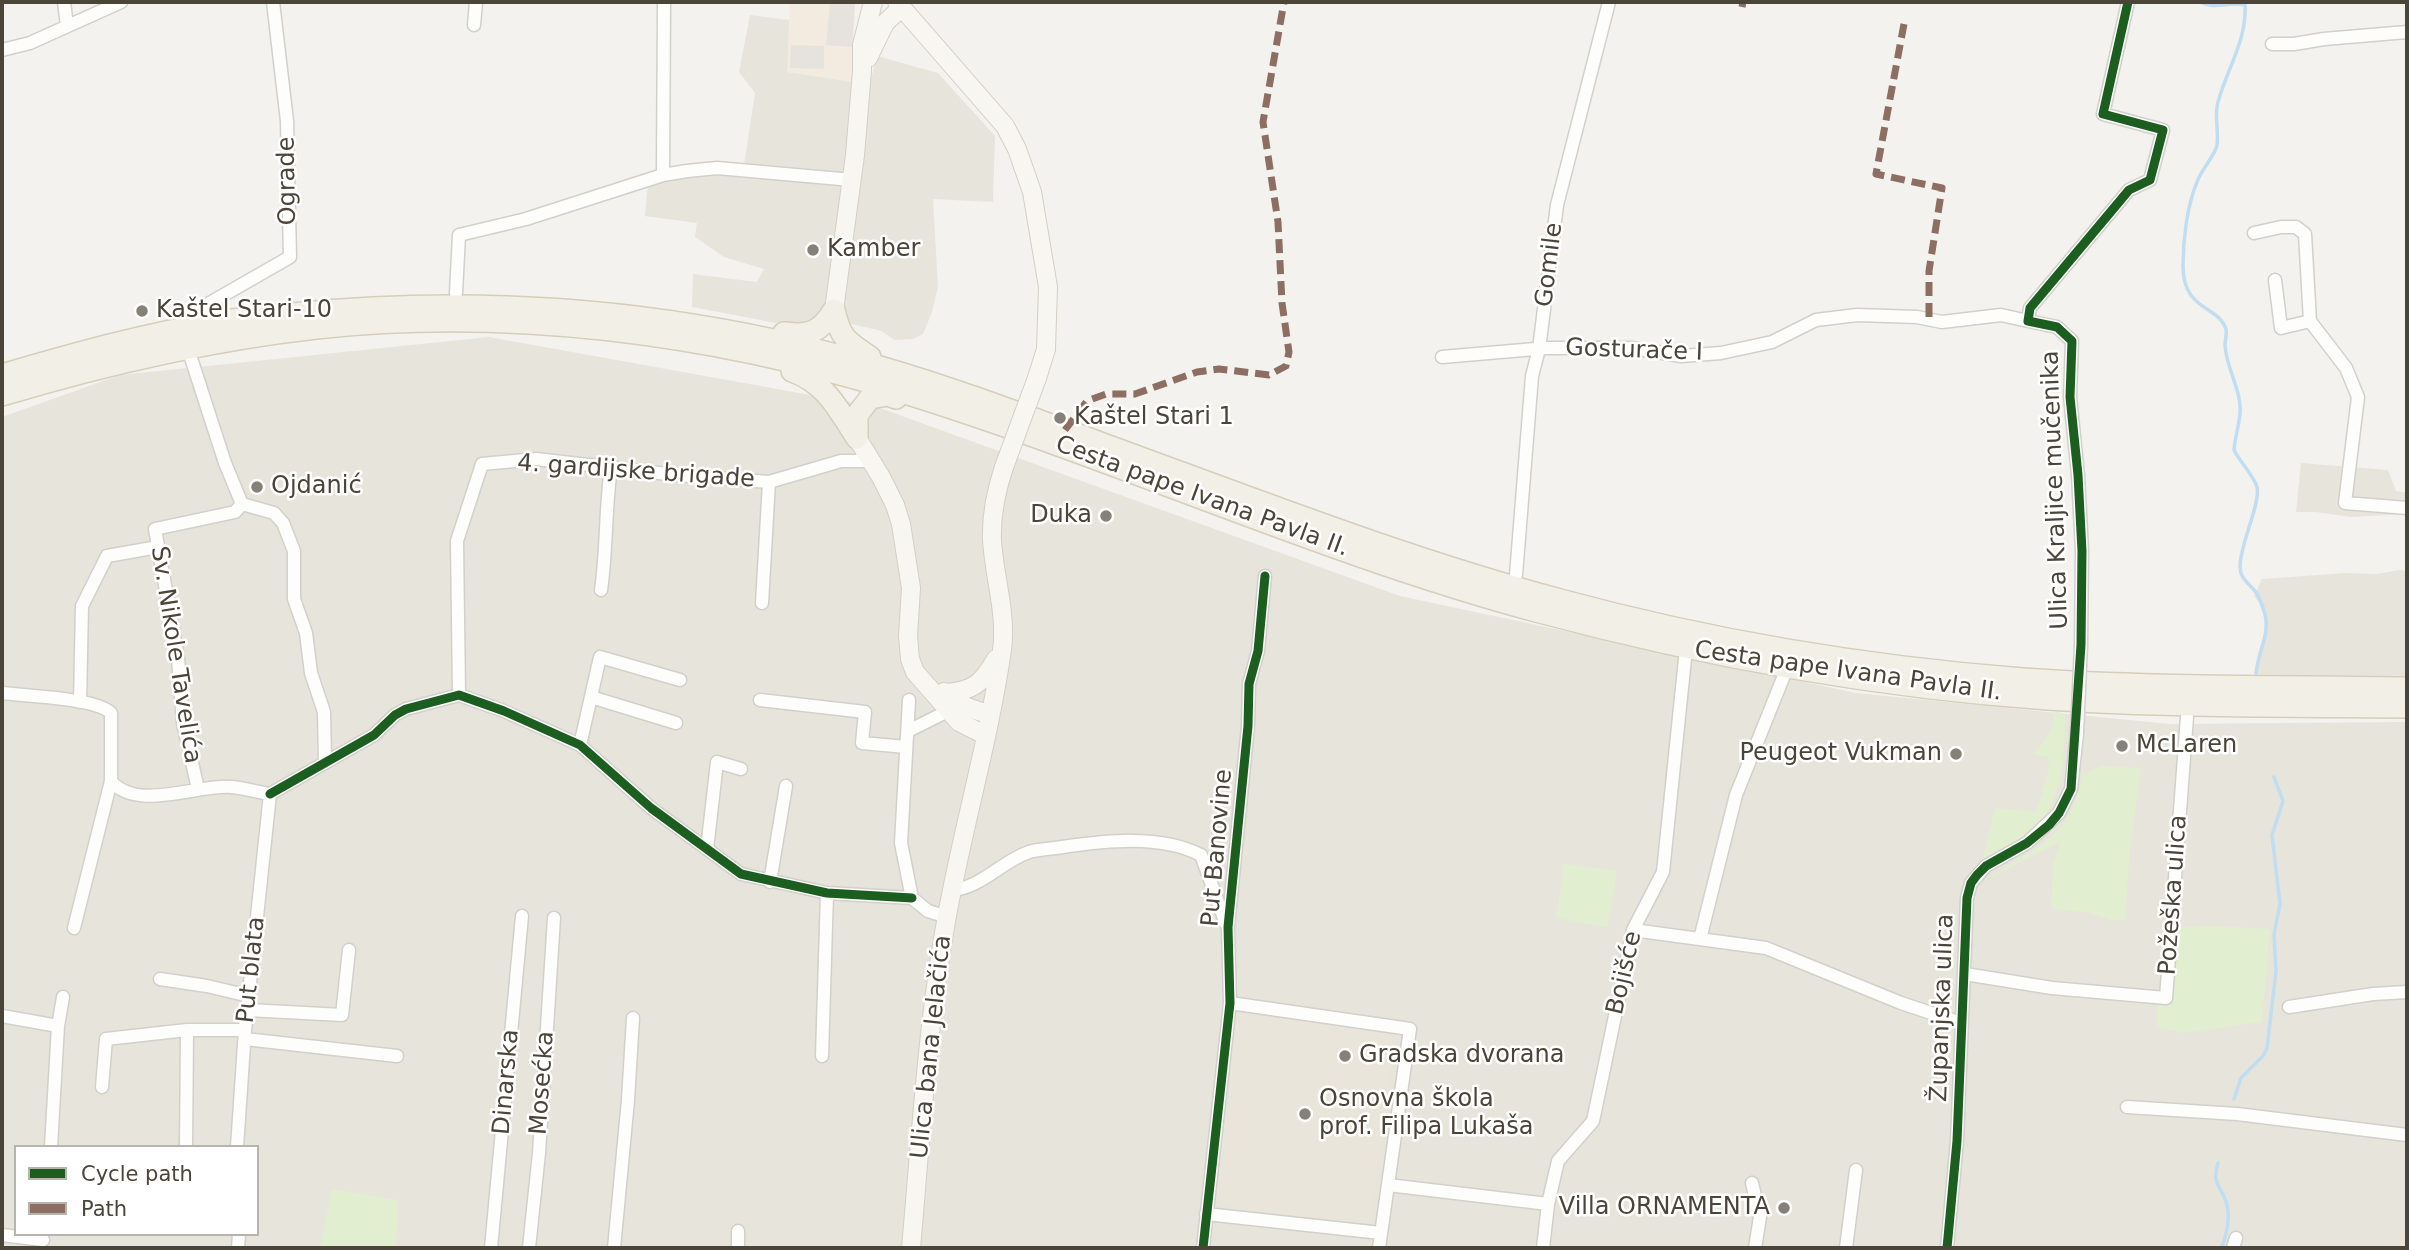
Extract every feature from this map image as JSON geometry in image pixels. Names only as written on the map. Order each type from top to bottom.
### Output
[{"type":"main road","points":[[875,3],[867,19],[862,44],[852,180],[834,310],[838,329],[845,340],[883,368]]},
{"type":"main road","points":[[862,71],[880,31],[899,5],[1005,126],[1032,192],[1048,287],[1046,349],[1004,467],[992,515],[992,540],[1002,612],[1002,647],[947,917]]},
{"type":"main road","name":"Cesta pape Ivana Pavla II.","points":[[2,375],[99,347],[199,325],[356,308],[497,304],[666,320],[752,344],[936,403],[1434,580],[1531,610],[1686,649],[1787,668],[1906,685],[2046,699],[2407,689]]},
{"type":"main road","points":[[752,344],[773,334],[811,333],[829,318],[834,310]]},
{"type":"main road","name":"Cesta pape Ivana Pavla II.","points":[[2,395],[59,377],[177,349],[344,326],[458,322],[534,324],[752,344],[883,368],[1004,407],[1405,553],[1552,598],[1663,626],[1895,666],[2026,679],[2407,689]]},
{"type":"main road","points":[[752,344],[821,386],[871,461],[895,505],[901,524],[911,588],[908,636],[915,672],[924,685],[946,702],[959,722],[985,734]]},
{"type":"main road","points":[[857,438],[856,415],[870,398],[888,396],[919,403],[936,403]]},
{"type":"main road","points":[[946,702],[986,676],[1002,647]]},
{"type":"main road","points":[[946,702],[990,715]]},
{"type":"main road","name":"Ulica bana Jelačića","points":[[911,1248],[929,1037],[947,917]]},
{"type":"street","points":[[64,2],[67,26]]},
{"type":"street","points":[[2,50],[30,43],[121,2]]},
{"type":"street","name":"Ograde","points":[[205,313],[208,304],[290,257],[287,121],[273,2]]},
{"type":"street","points":[[474,25],[476,2]]},
{"type":"street","points":[[663,175],[664,2]]},
{"type":"street","name":"Gomile","points":[[1516,575],[1532,376],[1539,349],[1558,205],[1609,2]]},
{"type":"street","name":"Ulica Kraljice mučenika","points":[[2077,733],[2082,551],[2070,397],[2072,341],[2057,327],[2028,321],[2030,308],[2129,190],[2150,180],[2163,130],[2103,114],[2128,2]]},
{"type":"street","points":[[2272,44],[2407,32]]},
{"type":"street","points":[[456,293],[459,235],[526,219],[663,175],[717,168],[852,180]]},
{"type":"street","points":[[2254,233],[2281,226],[2296,227],[2305,234],[2310,321],[2346,368],[2358,397],[2345,503],[2407,508]]},
{"type":"street","points":[[2275,280],[2281,328],[2310,321]]},
{"type":"street","name":"Gosturače I","points":[[1442,357],[1539,349],[1632,348],[1681,356],[1721,353],[1772,342],[1816,320],[1857,315],[1917,317],[1942,322],[2001,315],[2028,321]]},
{"type":"street","points":[[191,358],[225,463],[242,504],[274,513],[283,523],[293,551],[294,599],[306,633],[311,673],[324,712],[325,763]]},
{"type":"street","name":"4. gardijske brigade","points":[[459,695],[457,541],[482,464],[536,459],[769,482],[841,460],[871,461]]},
{"type":"street","points":[[601,590],[606,553],[605,505],[611,468]]},
{"type":"street","points":[[762,603],[769,482]]},
{"type":"street","name":"Sv. Nikole Tavelića","points":[[198,789],[183,723],[178,658],[155,529],[235,512],[242,504]]},
{"type":"street","points":[[80,702],[82,606],[107,556],[158,547]]},
{"type":"street","name":"Put Banovine","points":[[1203,1248],[1230,1003],[1228,928],[1248,726],[1249,684],[1258,652],[1265,576]]},
{"type":"street","name":"Bojišće","points":[[1543,1248],[1548,1204],[1558,1161],[1593,1121],[1633,930],[1663,872],[1686,649]]},
{"type":"street","points":[[580,745],[600,657],[680,680]]},
{"type":"street","points":[[1700,939],[1736,795],[1787,668]]},
{"type":"street","points":[[2,693],[80,702],[105,708],[111,713],[111,780],[74,928]]},
{"type":"street","points":[[111,780],[117,788],[149,796],[232,787],[270,794],[374,735],[395,715],[406,709],[459,695],[504,711],[580,745],[651,808],[741,874],[827,893],[912,898],[901,843],[909,700]]},
{"type":"street","points":[[591,697],[676,723]]},
{"type":"street","points":[[760,700],[865,712],[862,743],[906,747]]},
{"type":"street","points":[[908,731],[946,702]]},
{"type":"street","name":"Požeška ulica","points":[[1965,974],[2052,988],[2166,998],[2187,717]]},
{"type":"street","name":"Županjska ulica","points":[[1947,1248],[1957,1141],[1967,898],[1971,883],[1986,866],[2027,843],[2059,813],[2071,789],[2077,733]]},
{"type":"street","points":[[707,849],[717,762],[741,769]]},
{"type":"street","points":[[770,882],[786,786]]},
{"type":"street","name":"Put blata","points":[[237,1145],[245,1035],[270,794]]},
{"type":"street","points":[[953,890],[967,889],[1007,863],[1030,852],[1087,844],[1142,841],[1185,847],[1200,855],[1228,928]]},
{"type":"street","points":[[822,1056],[827,893]]},
{"type":"street","name":"Ulica bana Jelačića","points":[[912,898],[928,911],[947,917]]},
{"type":"street","name":"Dinarska","points":[[491,1248],[522,916]]},
{"type":"street","name":"Mosećka","points":[[529,1248],[539,1153],[554,918]]},
{"type":"street","points":[[1633,930],[1766,948],[1901,1003],[1961,1023]]},
{"type":"street","points":[[248,1010],[342,1016],[349,950]]},
{"type":"street","points":[[160,979],[249,996]]},
{"type":"street","points":[[2289,1007],[2373,994],[2407,992]]},
{"type":"street","points":[[51,1145],[58,1026],[63,997]]},
{"type":"street","points":[[1230,1003],[1410,1029],[1379,1248]]},
{"type":"street","points":[[2,1016],[58,1026]]},
{"type":"street","points":[[614,1248],[633,1018]]},
{"type":"street","points":[[186,1145],[187,1030]]},
{"type":"street","points":[[102,1087],[106,1039],[187,1030],[245,1035],[397,1056]]},
{"type":"street","points":[[2127,1107],[2237,1114],[2407,1135]]},
{"type":"street","points":[[1846,1248],[1856,1170]]},
{"type":"street","points":[[1752,1183],[1760,1217],[1755,1248]]},
{"type":"street","points":[[1388,1185],[1548,1204]]},
{"type":"street","points":[[1206,1214],[1381,1233]]},
{"type":"street","points":[[738,1231],[738,1248]]},
{"type":"street","points":[[2,1235],[43,1241]]},
{"type":"shaded area","points":[[790,2],[855,2],[852,82],[787,72]]},
{"type":"shaded area","points":[[830,2],[855,2],[852,47],[826,45]]},
{"type":"shaded area","points":[[750,15],[789,20],[788,72],[870,83],[877,56],[938,73],[995,136],[993,202],[933,199],[938,287],[923,334],[913,339],[894,340],[882,331],[847,323],[797,327],[692,307],[693,274],[757,282],[764,269],[724,257],[695,237],[697,223],[645,216],[649,172],[705,162],[744,165],[755,93],[739,72]]},
{"type":"shaded area","points":[[791,45],[824,46],[824,69],[790,68]]},
{"type":"shaded area","points":[[489,337],[877,407],[1400,596],[1856,693],[2170,724],[2407,722],[2407,1248],[2,1248],[2,417],[120,375]]},
{"type":"shaded area","points":[[2301,463],[2388,470],[2396,491],[2407,493],[2407,514],[2351,517],[2296,512]]},
{"type":"shaded area","points":[[2407,571],[2407,677],[2255,675],[2266,627],[2263,607],[2254,596],[2262,579],[2345,573],[2377,574]]},
{"type":"shaded area","name":"Osnovna škola prof. Filipa Lukaša","points":[[1244,1014],[1396,1033],[1371,1220],[1366,1223],[1232,1209],[1215,1195],[1233,1021]]},
{"type":"green space","points":[[2054,711],[2065,714],[2065,739],[2059,784],[2052,803],[2042,821],[2027,836],[2008,848],[1983,858],[1995,808],[2036,812],[2048,772],[2049,757],[2033,754],[2048,735]]},
{"type":"green space","points":[[2103,766],[2141,768],[2130,849],[2125,920],[2110,920],[2087,912],[2053,909],[2053,865],[2060,842],[1987,879],[2035,849],[2060,828],[2077,796],[2082,774]]},
{"type":"green space","points":[[1564,864],[1617,871],[1607,927],[1556,918]]},
{"type":"green space","points":[[2175,927],[2270,929],[2262,1022],[2182,1033],[2157,1027],[2158,1002],[2170,998]]},
{"type":"green space","points":[[332,1189],[398,1200],[396,1248],[320,1248]]},
{"type":"waterway","points":[[2200,2],[2211,5],[2245,5],[2240,42],[2217,107],[2216,149],[2199,177],[2191,202],[2183,266],[2185,281],[2194,299],[2216,315],[2226,329],[2226,354],[2240,405],[2234,450],[2257,487],[2256,503],[2240,567],[2244,579],[2258,596],[2265,614],[2265,637],[2256,673]]},
{"type":"waterway","points":[[2234,1099],[2241,1078],[2263,1056],[2267,1048],[2276,971],[2274,934],[2280,904],[2272,835],[2283,801],[2274,777]]},
{"type":"waterway","points":[[2218,1163],[2216,1181],[2225,1199],[2228,1215],[2221,1248]]},
{"type":"marked path","points":[[1065,430],[1087,401],[1106,394],[1135,394],[1197,372],[1219,369],[1269,375],[1286,366],[1289,352],[1282,303],[1278,222],[1263,122],[1284,2]]},
{"type":"marked path","points":[[1742,7],[1743,2]]},
{"type":"marked path","points":[[1904,24],[1876,174],[1942,188],[1929,271],[1929,320]]},
{"type":"cycle path","points":[[1947,1248],[1957,1141],[1967,898],[1971,883],[1986,866],[2027,843],[2049,825],[2059,813],[2071,789],[2081,645],[2082,551],[2070,397],[2072,341],[2057,327],[2028,321],[2030,308],[2129,190],[2150,180],[2163,130],[2103,114],[2128,2]]},
{"type":"cycle path","points":[[1203,1248],[1230,1003],[1228,927],[1248,726],[1249,684],[1258,651],[1265,576]]},
{"type":"cycle path","points":[[270,794],[374,735],[395,715],[406,709],[459,695],[504,711],[580,745],[651,808],[741,874],[827,893],[912,898]]},
{"type":"place","name":"Kamber","points":[[813,250]]},
{"type":"place","name":"Kaštel Stari-10","points":[[142,311]]},
{"type":"place","name":"Kaštel Stari 1","points":[[1060,418]]},
{"type":"place","name":"Ojdanić","points":[[257,487]]},
{"type":"place","name":"Duka","points":[[1106,516]]},
{"type":"place","name":"McLaren","points":[[2122,746]]},
{"type":"place","name":"Peugeot Vukman","points":[[1956,754]]},
{"type":"place","name":"Gradska dvorana","points":[[1345,1056]]},
{"type":"place","name":"Osnovna škola prof. Filipa Lukaša","points":[[1305,1114]]},
{"type":"place","name":"Villa ORNAMENTA","points":[[1784,1208]]}]
